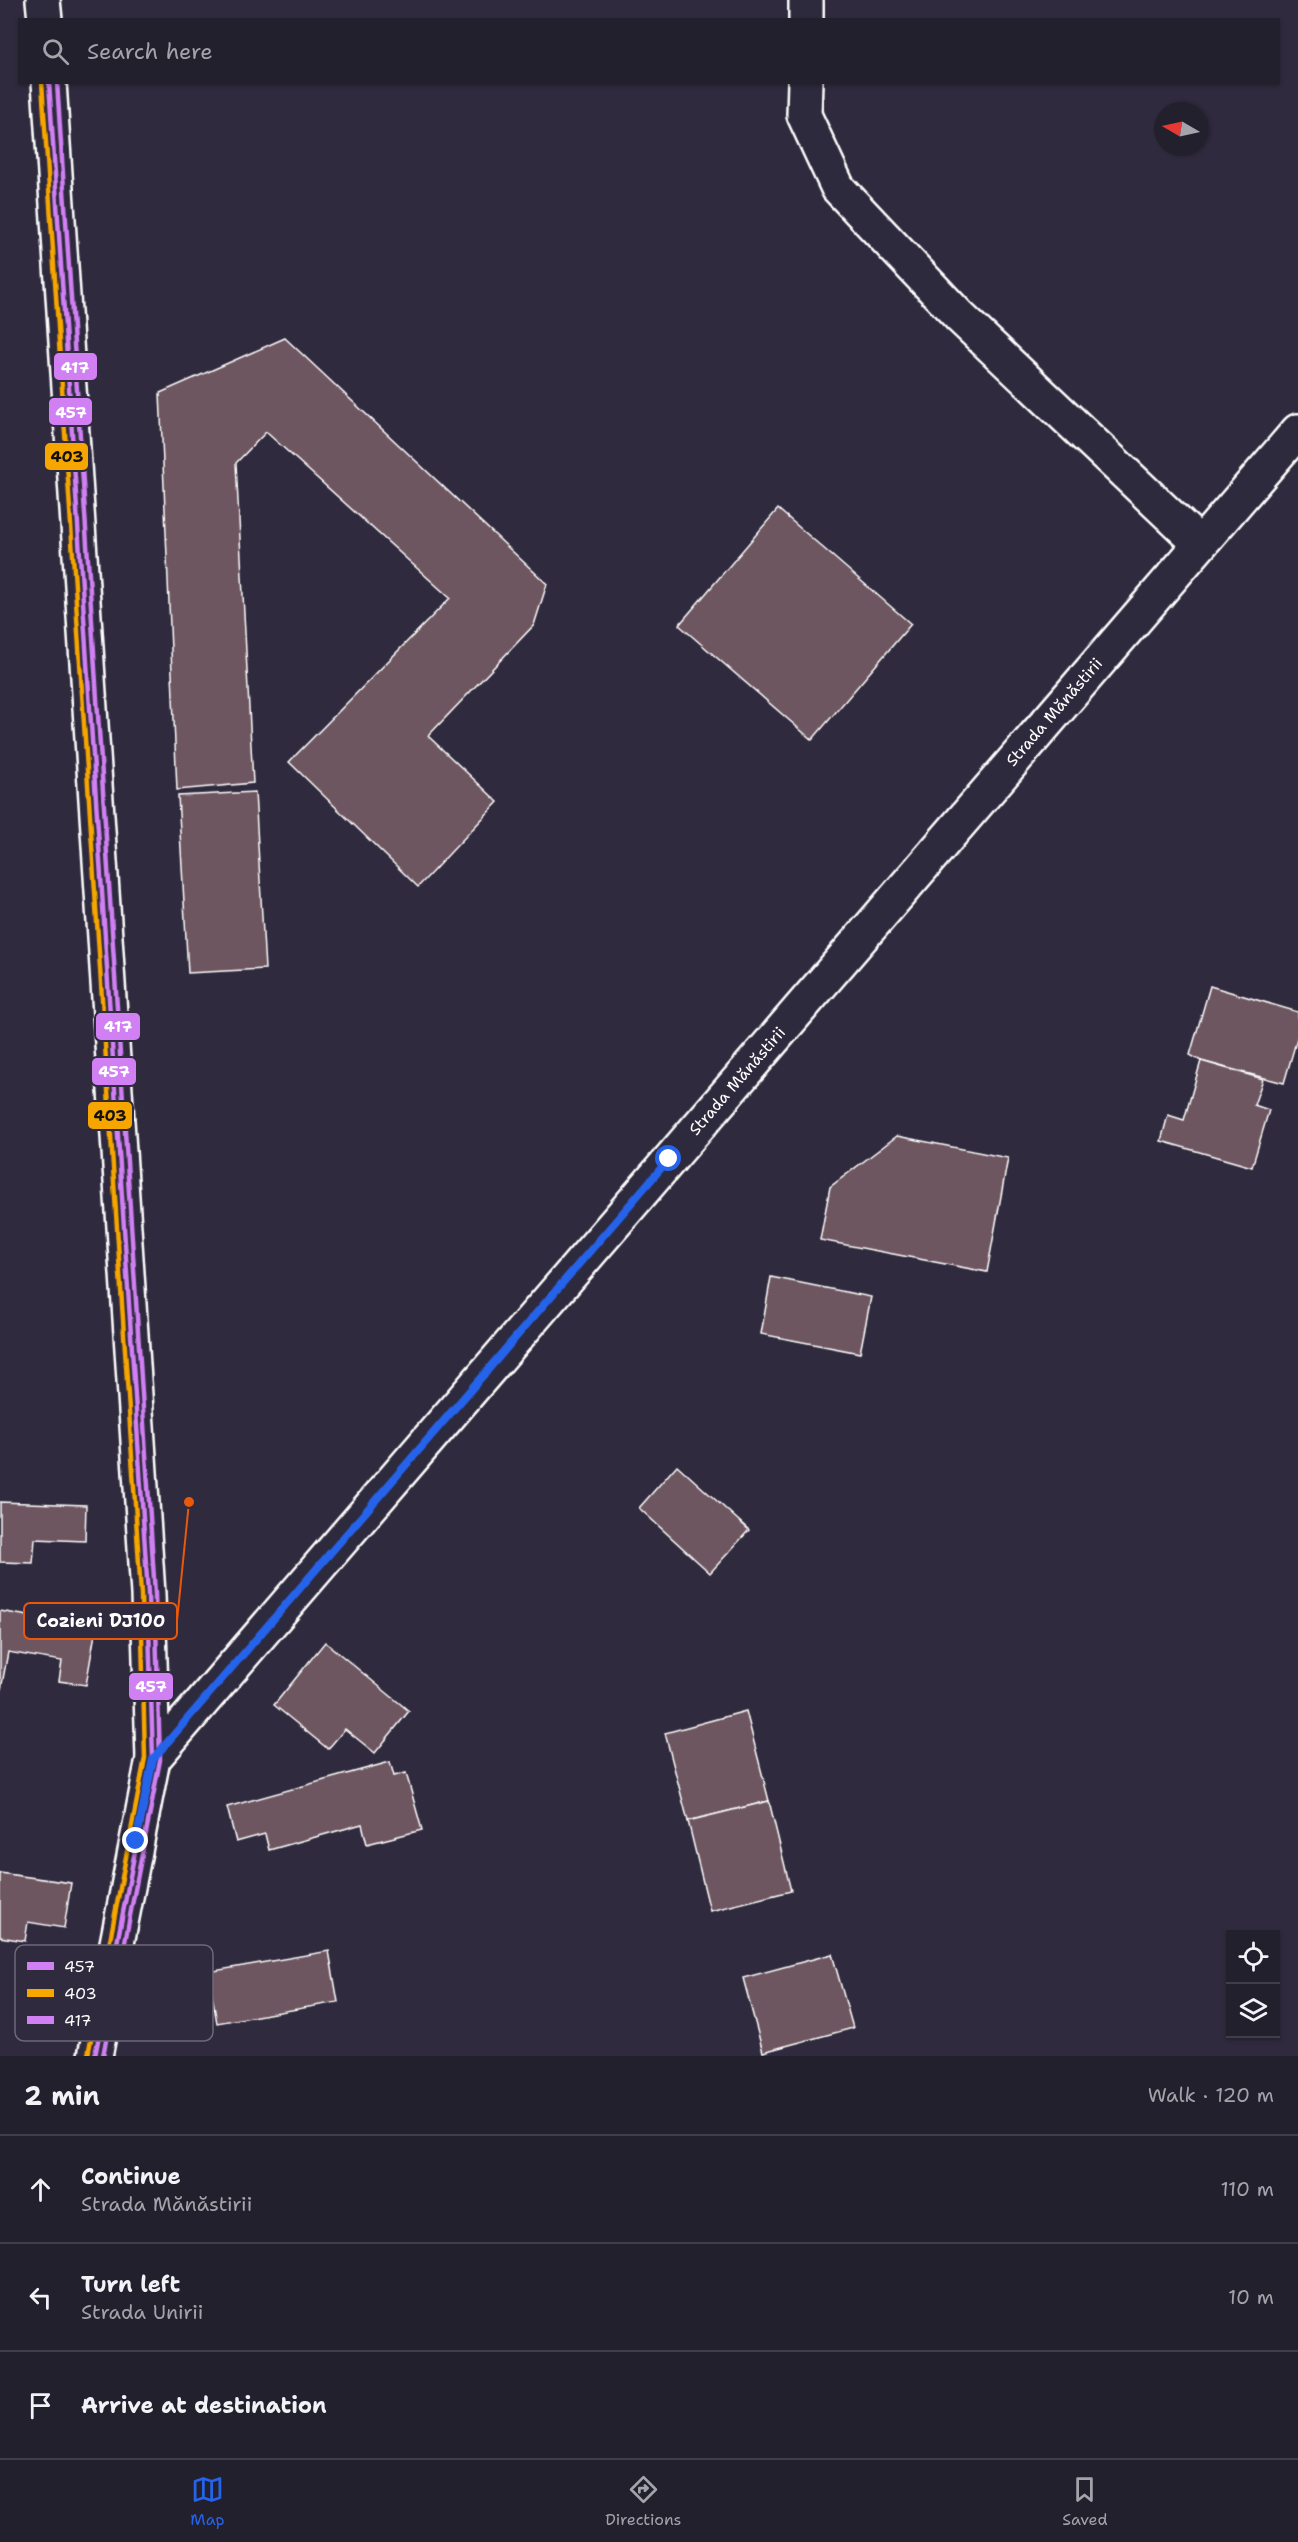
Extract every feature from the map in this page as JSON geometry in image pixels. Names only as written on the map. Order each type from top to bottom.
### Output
[{"type":"street","points":[[43,0],[45,18]]},
{"type":"street","points":[[49,84],[148,1594],[153,1759],[117,1945]]},
{"type":"street","points":[[805,84],[804,115],[838,188],[960,317],[1199,543]]},
{"type":"street","name":"Strada Mănăstirii","points":[[153,1759],[1199,543],[1298,431]]},
{"type":"street","points":[[95,2056],[98,2041]]},
{"type":"building","points":[[285,338],[547,584],[534,625],[428,736],[498,802],[418,887],[289,762],[450,598],[266,432],[236,463],[253,783],[177,790],[160,393]]},
{"type":"building","points":[[778,509],[911,624],[812,740],[679,625]]},
{"type":"building","points":[[255,792],[265,969],[188,973],[178,796]]},
{"type":"building","points":[[1210,986],[1298,1012],[1298,1035],[1284,1083],[1201,1061],[1190,1055]]},
{"type":"building","points":[[1201,1061],[1263,1079],[1254,1105],[1269,1110],[1252,1167],[1161,1141],[1168,1115],[1184,1120]]},
{"type":"building","points":[[897,1136],[1008,1158],[987,1272],[820,1240],[830,1187]]},
{"type":"building","points":[[771,1277],[871,1297],[860,1353],[761,1334]]},
{"type":"building","points":[[677,1465],[749,1530],[710,1573],[639,1508]]},
{"type":"building","points":[[0,1502],[86,1505],[85,1541],[35,1539],[33,1563],[0,1562]]},
{"type":"building","points":[[0,1611],[96,1628],[86,1685],[59,1681],[62,1661],[8,1652],[0,1695]]},
{"type":"building","points":[[325,1642],[409,1711],[375,1753],[345,1729],[328,1749],[274,1705]]},
{"type":"building","points":[[746,1711],[769,1801],[688,1821],[665,1733]]},
{"type":"building","points":[[390,1762],[394,1776],[406,1773],[422,1830],[367,1844],[362,1824],[269,1850],[265,1834],[236,1842],[227,1807]]},
{"type":"building","points":[[769,1801],[791,1891],[710,1911],[688,1821]]},
{"type":"building","points":[[0,1873],[71,1883],[64,1928],[28,1922],[25,1941],[0,1937]]},
{"type":"building","points":[[329,1951],[338,2002],[217,2023],[213,2000],[213,1971]]},
{"type":"building","points":[[832,1954],[853,2028],[763,2052],[743,1978]]},
{"type":"transit line","name":"403","points":[[42,84],[141,1594],[145,1758],[109,1945]]},
{"type":"transit line","name":"457","points":[[49,84],[148,1594],[153,1759],[117,1945]]},
{"type":"transit line","name":"417","points":[[57,84],[155,1594],[160,1760],[124,1945]]},
{"type":"transit line","name":"403","points":[[88,2055],[91,2041]]},
{"type":"transit line","name":"457","points":[[95,2056],[98,2041]]},
{"type":"transit line","name":"417","points":[[103,2056],[106,2041]]},
{"type":"place","name":"Cozieni DJ100","points":[[189,1502]]},
{"type":"route","points":[[136,1841],[153,1759],[669,1159]]}]
